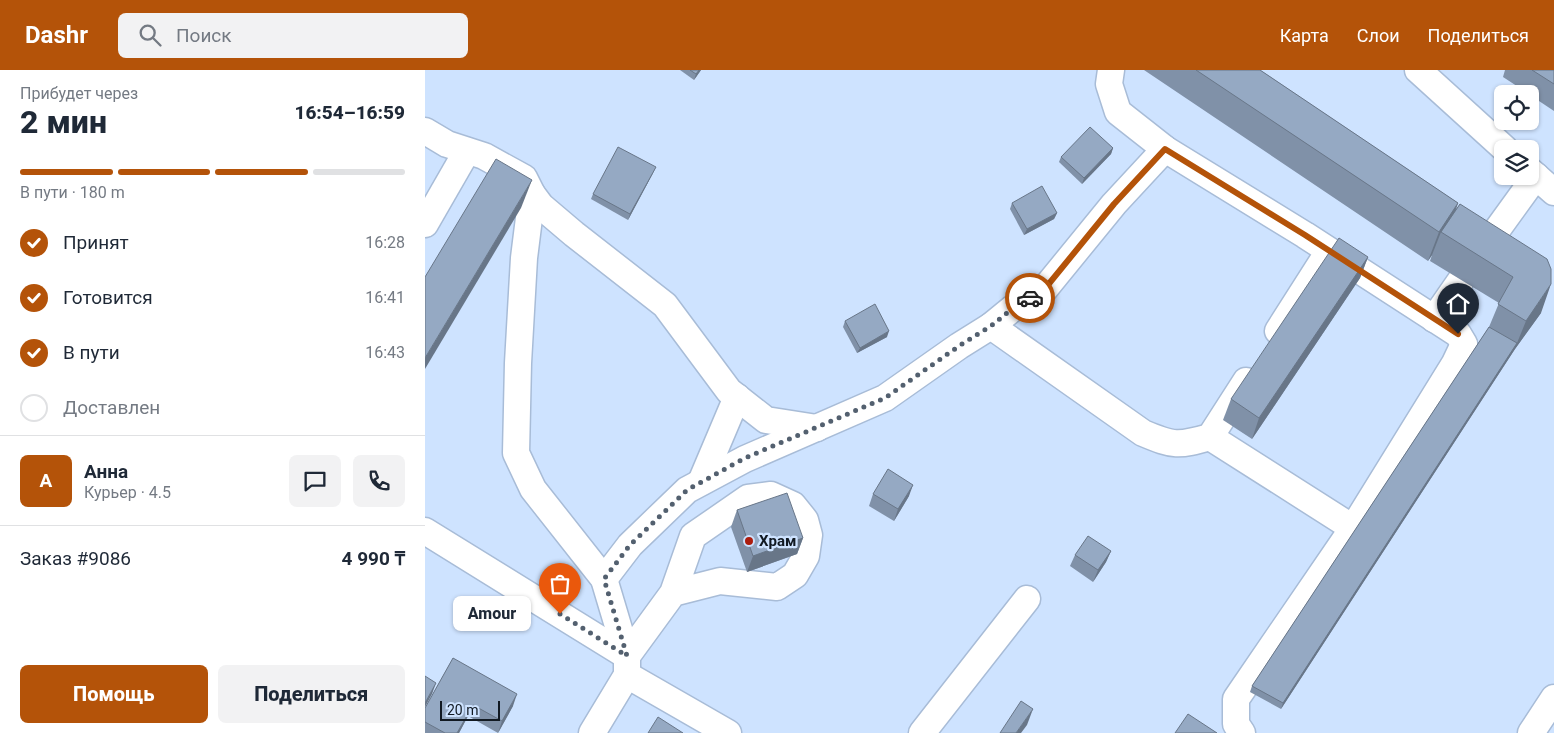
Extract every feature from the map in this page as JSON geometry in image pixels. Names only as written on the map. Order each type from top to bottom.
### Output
[{"type":"street","points":[[1111,70],[1109,84],[1118,112],[1165,149],[1458,334],[1464,344],[1455,363],[1353,528],[1237,700],[1236,724],[1242,733]]},
{"type":"street","points":[[1418,70],[1495,140]]},
{"type":"street","points":[[425,132],[447,144],[484,156],[524,178],[541,206],[665,305],[729,391],[765,420],[818,428]]},
{"type":"street","points":[[604,579],[630,545],[687,490],[745,458],[885,398],[991,326],[1013,308],[1043,291],[1114,204],[1165,149]]},
{"type":"street","points":[[425,224],[467,151]]},
{"type":"street","points":[[1481,252],[1540,180]]},
{"type":"street","points":[[532,194],[524,258],[518,363],[516,453],[533,489],[604,579],[627,666]]},
{"type":"street","points":[[991,326],[1143,433],[1169,444],[1187,444],[1210,437],[1329,251]]},
{"type":"street","points":[[1434,319],[1461,280]]},
{"type":"street","points":[[701,482],[737,397]]},
{"type":"street","points":[[1210,437],[1353,528]]},
{"type":"street","points":[[592,733],[627,666],[673,593],[693,536],[748,498],[771,495],[793,505],[805,520],[809,535],[807,556],[795,576],[777,587],[720,581],[673,593]]},
{"type":"street","points":[[425,531],[728,733]]},
{"type":"street","points":[[922,733],[1027,599]]},
{"type":"street","points":[[1531,733],[1554,698]]},
{"type":"building","points":[[690,70],[699,70],[696,74]]},
{"type":"building","points":[[1196,70],[1260,70],[1458,203],[1439,232]]},
{"type":"building","points":[[1532,70],[1554,70],[1554,84]]},
{"type":"building","points":[[1090,127],[1113,148],[1084,178],[1061,157]]},
{"type":"building","points":[[618,147],[656,167],[630,214],[593,194]]},
{"type":"building","points":[[496,159],[532,180],[425,358],[425,277]]},
{"type":"building","points":[[1042,186],[1057,213],[1027,229],[1012,203]]},
{"type":"building","points":[[1460,204],[1547,259],[1551,269],[1551,284],[1526,321],[1498,304],[1513,277],[1441,232]]},
{"type":"building","points":[[1339,238],[1368,257],[1259,418],[1231,399]]},
{"type":"building","points":[[875,304],[889,331],[860,348],[845,321]]},
{"type":"building","points":[[1489,327],[1517,343],[1283,703],[1252,686]]},
{"type":"building","points":[[888,469],[913,485],[898,509],[873,494]]},
{"type":"building","points":[[787,493],[803,538],[753,556],[737,510]]},
{"type":"building","points":[[1088,536],[1111,551],[1098,570],[1075,555]]},
{"type":"building","points":[[453,658],[517,694],[502,721],[473,705],[457,733],[445,733],[425,722],[425,708]]},
{"type":"building","points":[[425,676],[436,683],[425,703]]},
{"type":"building","points":[[1021,701],[1033,709],[1016,733],[1000,733]]},
{"type":"building","points":[[1188,714],[1217,733],[1175,733]]},
{"type":"building","points":[[658,717],[683,733],[648,733]]},
{"type":"way so far","points":[[560,614],[627,656],[604,579],[630,545],[687,490],[745,458],[885,398],[1030,298]]},
{"type":"place","name":"Храм","points":[[749,541]]},
{"type":"place","name":"Amour","points":[[560,614]]},
{"type":"route","points":[[1030,298],[1043,291],[1114,204],[1165,149],[1305,235],[1458,334]]}]
